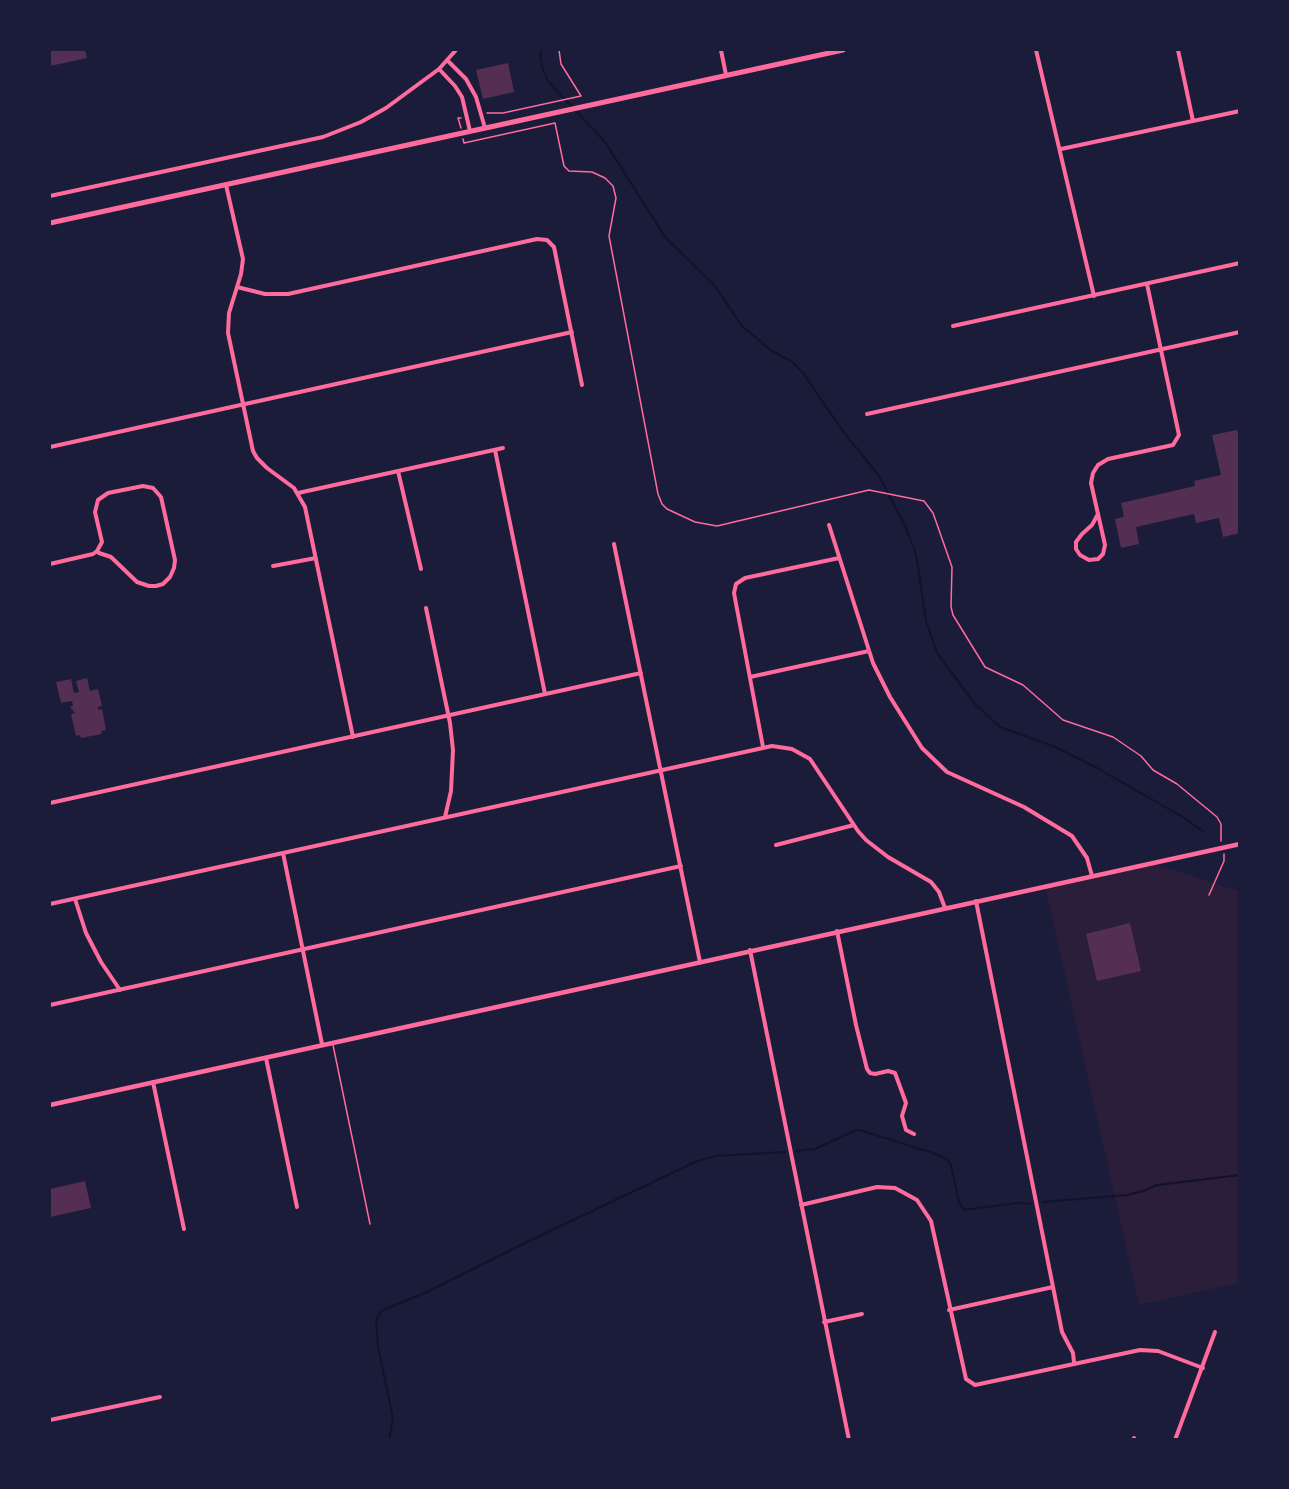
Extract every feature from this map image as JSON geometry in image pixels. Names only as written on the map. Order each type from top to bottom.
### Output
[{"type":"main road","points":[[50,223],[843,50]]},
{"type":"street","points":[[50,196],[324,136],[361,122],[386,108],[439,69],[456,50]]},
{"type":"street","points":[[721,50],[726,75]]},
{"type":"street","points":[[1036,50],[1094,296]]},
{"type":"street","points":[[1178,50],[1193,121]]},
{"type":"street","points":[[447,60],[466,79],[476,97],[485,128]]},
{"type":"street","points":[[439,69],[462,97],[470,131]]},
{"type":"street","points":[[1060,149],[1239,111]]},
{"type":"street","points":[[226,185],[243,259],[243,268],[229,313],[228,333],[253,451],[257,458],[298,493],[306,507],[352,738]]},
{"type":"street","points":[[237,287],[265,294],[288,294],[537,239],[547,240],[554,247],[582,386]]},
{"type":"street","points":[[952,326],[1239,263]]},
{"type":"street","points":[[1098,514],[1092,525],[1076,542],[1076,549],[1080,555],[1089,560],[1098,559],[1103,554],[1105,544],[1091,483],[1096,467],[1108,459],[1168,447],[1176,442],[1180,433],[1147,284]]},
{"type":"street","points":[[50,447],[572,332]]},
{"type":"street","points":[[867,414],[1239,332]]},
{"type":"street","points":[[298,493],[502,448]]},
{"type":"street","points":[[495,450],[545,694]]},
{"type":"street","points":[[398,470],[421,569]]},
{"type":"street","points":[[50,564],[93,554],[97,551],[102,542],[95,512],[98,500],[108,494],[143,486],[157,490],[161,497],[175,560],[174,568],[168,579],[156,586],[140,583],[111,557],[99,554],[97,551]]},
{"type":"street","points":[[829,525],[868,651],[890,697],[922,748],[938,765],[965,782],[1024,807],[1072,836],[1087,858],[1092,876]]},
{"type":"street","points":[[614,544],[700,962]]},
{"type":"street","points":[[273,566],[316,558]]},
{"type":"street","points":[[763,747],[734,593],[736,584],[745,578],[839,558]]},
{"type":"street","points":[[426,608],[453,750],[453,770],[445,817]]},
{"type":"street","points":[[750,677],[868,651]]},
{"type":"street","points":[[50,803],[641,673]]},
{"type":"street","points":[[50,904],[763,747],[782,746],[802,753],[810,759],[866,840],[931,882],[939,892],[945,908]]},
{"type":"street","points":[[776,845],[854,825]]},
{"type":"street","points":[[50,1105],[1239,844]]},
{"type":"street","points":[[283,853],[322,1044]]},
{"type":"street","points":[[50,1005],[681,866]]},
{"type":"street","points":[[75,899],[86,933],[101,962],[120,990]]},
{"type":"street","points":[[976,901],[1062,1332],[1073,1353],[1074,1362]]},
{"type":"street","points":[[837,931],[867,1069],[874,1074],[888,1071],[895,1073],[906,1103],[902,1116],[906,1130],[914,1134]]},
{"type":"street","points":[[750,950],[849,1440]]},
{"type":"street","points":[[266,1057],[297,1207]]},
{"type":"street","points":[[153,1082],[184,1229]]},
{"type":"street","points":[[801,1205],[877,1187],[895,1188],[909,1194],[922,1206],[931,1221],[966,1378],[977,1386],[1074,1362],[1145,1349],[1158,1351],[1203,1368]]},
{"type":"street","points":[[949,1310],[1053,1287]]},
{"type":"street","points":[[824,1322],[862,1314]]},
{"type":"street","points":[[1175,1440],[1215,1332]]},
{"type":"street","points":[[50,1420],[160,1397]]},
{"type":"lane","points":[[332,1042],[370,1224]]},
{"type":"path","points":[[481,114],[503,113],[581,96],[561,64],[559,50]]},
{"type":"path","points":[[467,117],[458,118],[464,143],[555,123],[564,166],[569,171],[592,172],[605,178],[613,186],[616,198],[609,236],[658,494],[662,504],[667,509],[695,522],[717,526],[875,490],[920,499],[933,513],[952,567],[951,607],[953,615],[985,667],[1023,685],[1063,720],[1113,737],[1141,756],[1154,770],[1177,784],[1217,817],[1221,824],[1224,861],[1209,895]]},
{"type":"shaded area","points":[[1151,863],[1239,891],[1239,1283],[1139,1305],[1045,886]]},
{"type":"building","points":[[50,50],[85,50],[87,58],[50,66]]},
{"type":"building","points":[[508,63],[514,92],[483,99],[476,70]]},
{"type":"building","points":[[1237,430],[1240,442],[1240,533],[1223,537],[1219,518],[1196,523],[1194,514],[1136,527],[1139,544],[1121,548],[1115,519],[1124,517],[1121,503],[1195,486],[1194,481],[1221,475],[1212,435]]},
{"type":"building","points":[[87,678],[90,691],[98,689],[102,706],[98,707],[98,710],[102,709],[106,730],[101,731],[102,734],[81,738],[80,735],[76,736],[71,714],[75,713],[70,707],[73,706],[72,701],[61,703],[56,682],[71,679],[74,693],[79,692],[76,681]]},
{"type":"building","points":[[1130,923],[1141,971],[1097,981],[1086,934]]},
{"type":"building","points":[[85,1181],[91,1208],[50,1217],[50,1189]]},
{"type":"waterway","points":[[542,50],[540,54],[543,70],[548,81],[605,142],[665,237],[715,286],[742,326],[772,351],[791,361],[803,373],[842,430],[879,476],[906,528],[916,554],[926,621],[937,653],[975,704],[1000,727],[1053,746],[1097,768],[1181,816],[1204,832]]},
{"type":"waterway","points":[[796,1151],[815,1149],[856,1130],[863,1131],[947,1159],[951,1165],[959,1202],[964,1210],[1017,1203],[1031,1204]]},
{"type":"waterway","points":[[389,1440],[393,1418],[378,1347],[376,1320],[381,1311],[427,1292],[695,1162],[716,1156],[785,1152]]},
{"type":"waterway","points":[[1043,1202],[1127,1195],[1157,1185],[1240,1175]]},
{"type":"railway","points":[[1238,1440],[1240,1435]]}]
